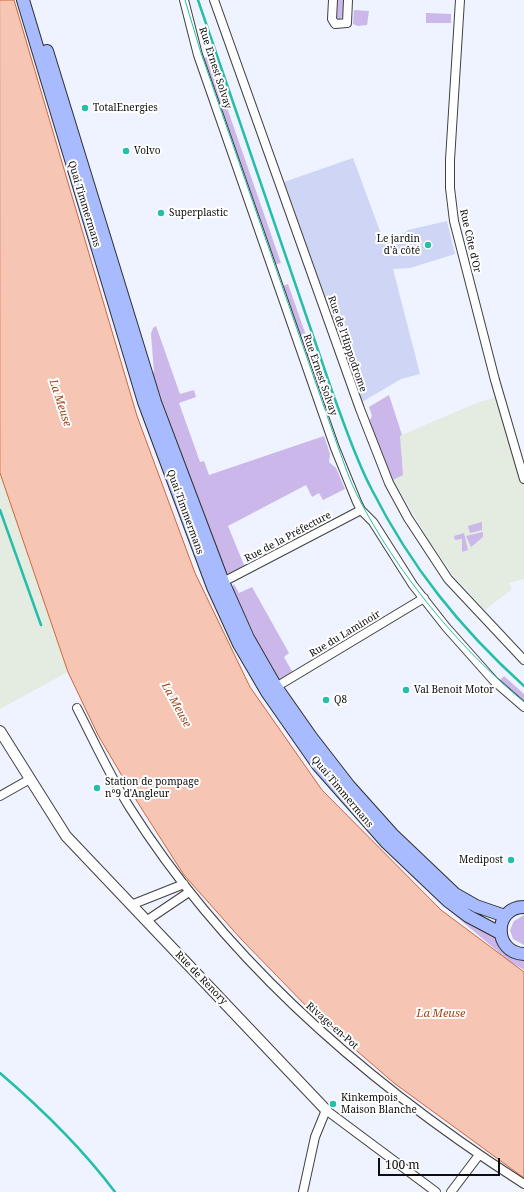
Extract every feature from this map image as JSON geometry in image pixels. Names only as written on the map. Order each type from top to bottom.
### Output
[{"type":"main road","name":"Quai Timmermans","points":[[23,0],[144,402],[213,587],[240,644],[267,692],[318,766],[386,844],[448,901],[468,916],[500,933]]},
{"type":"main road","name":"Quai Timmermans","points":[[32,0],[155,402],[223,582],[248,638],[276,687],[312,737],[349,786],[392,834],[455,894],[476,906],[505,916]]},
{"type":"main road","points":[[523,906],[509,912],[505,916],[501,924],[500,933],[504,945],[512,952],[524,954]]},
{"type":"street","name":"Rue Ernest Solvay","points":[[184,0],[200,62],[334,448],[350,488],[361,510],[373,522],[424,598],[490,677],[524,707]]},
{"type":"street","name":"Rue de l'Hippodrome","points":[[214,0],[374,448],[389,483],[422,541],[448,579],[524,660]]},
{"type":"street","points":[[333,0],[332,19],[335,24],[347,23],[348,0]]},
{"type":"street","name":"Rue Côte d'Or","points":[[460,0],[450,160],[450,188],[454,221],[495,380],[524,479]]},
{"type":"street","name":"Rue de la Préfecture","points":[[223,582],[361,510]]},
{"type":"street","name":"Rue du Laminoir","points":[[276,687],[424,598]]},
{"type":"street","name":"Rivage-en-Pot","points":[[77,708],[130,807],[189,892],[261,974],[357,1062],[479,1156],[524,1184]]},
{"type":"street","name":"Rue de Renory","points":[[1,734],[66,836],[131,905],[326,1110],[436,1192]]},
{"type":"street","points":[[0,796],[30,779]]},
{"type":"street","points":[[131,905],[184,884]]},
{"type":"street","points":[[146,920],[189,892]]},
{"type":"street","points":[[303,1192],[315,1137],[326,1110]]},
{"type":"street","points":[[451,1192],[479,1156]]},
{"type":"shaded area","points":[[336,0],[344,0],[343,16],[339,20],[335,16]]},
{"type":"shaded area","points":[[354,10],[369,11],[367,25],[358,26],[353,24]]},
{"type":"shaded area","points":[[426,13],[451,14],[451,23],[426,23]]},
{"type":"shaded area","points":[[209,56],[281,263],[273,265],[201,59]]},
{"type":"shaded area","points":[[353,158],[384,242],[399,237],[408,230],[447,221],[455,254],[410,268],[393,269],[420,374],[401,379],[362,402],[284,182]]},
{"type":"shaded area","points":[[288,284],[331,407],[323,409],[281,287]]},
{"type":"shaded area","points":[[156,326],[180,394],[194,390],[196,397],[179,403],[200,462],[204,461],[209,475],[324,436],[330,454],[329,462],[336,468],[345,489],[323,500],[319,493],[312,497],[306,485],[228,526],[244,565],[229,574],[226,573],[152,373],[154,372],[151,334],[153,328]]},
{"type":"shaded area","points":[[389,395],[402,435],[400,436],[403,475],[393,480],[387,471],[369,422],[372,416],[369,407]]},
{"type":"shaded area","points":[[496,397],[507,440],[524,460],[524,579],[509,583],[512,589],[485,610],[453,575],[430,542],[393,480],[378,445],[479,402]]},
{"type":"shaded area","points":[[0,473],[68,672],[0,709]]},
{"type":"shaded area","points":[[482,522],[482,530],[470,533],[468,526]]},
{"type":"shaded area","points":[[483,532],[483,537],[471,547],[466,536]]},
{"type":"shaded area","points":[[464,533],[468,550],[462,552],[462,539],[455,540],[454,536]]},
{"type":"shaded area","points":[[234,584],[239,593],[252,587],[289,653],[284,657],[293,673],[280,680],[255,636],[232,587]]},
{"type":"shaded area","points":[[504,676],[524,694],[524,705],[498,682]]},
{"type":"shaded area","points":[[453,910],[496,937],[524,959],[524,970],[509,961],[451,912]]},
{"type":"shaded area","points":[[524,915],[524,945],[513,939],[510,930],[514,921]]},
{"type":"water","name":"La Meuse","points":[[0,0],[14,0],[137,416],[195,573],[250,687],[322,790],[441,910],[524,972],[524,1178],[394,1083],[313,1013],[241,939],[184,875],[138,803],[98,735],[68,672],[0,473]]},
{"type":"tram line","points":[[185,0],[201,53],[338,447],[357,495],[391,552],[430,607],[475,657],[524,702]]},
{"type":"railway","points":[[198,0],[333,394],[366,479],[387,518],[420,571],[458,619],[524,686]]},
{"type":"railway","points":[[0,510],[41,625]]},
{"type":"railway","points":[[0,1073],[61,1130],[89,1160],[115,1192]]},
{"type":"place","name":"TotalEnergies","points":[[85,108]]},
{"type":"place","name":"Volvo","points":[[126,151]]},
{"type":"place","name":"Superplastic","points":[[161,213]]},
{"type":"place","name":"Le jardin d'à côté","points":[[428,245]]},
{"type":"place","name":"Val Benoit Motor","points":[[406,690]]},
{"type":"place","name":"Q8","points":[[326,700]]},
{"type":"place","name":"Station de pompage n°9 d'Angleur","points":[[97,788]]},
{"type":"place","name":"Medipost","points":[[511,860]]},
{"type":"place","name":"Kinkempois Maison Blanche","points":[[333,1104]]}]
